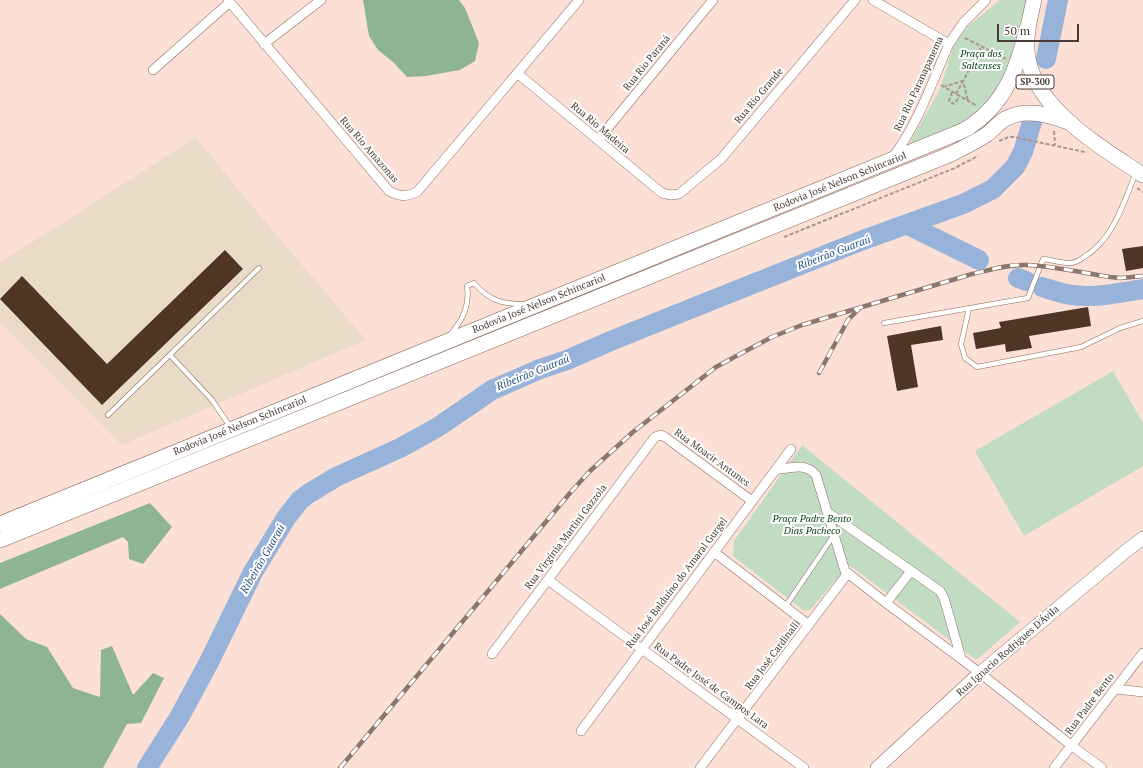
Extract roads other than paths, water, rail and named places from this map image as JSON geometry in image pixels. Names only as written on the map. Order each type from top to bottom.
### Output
[{"type":"main road","name":"SP-300","points":[[1034,0],[1027,28],[1028,62],[1035,82],[1046,99],[1071,124],[1137,177]]},
{"type":"main road","name":"Rodovia José Nelson Schincariol","points":[[0,524],[890,161],[972,126],[988,112],[1001,97],[1009,84],[1017,65],[1027,28]]},
{"type":"main road","name":"Rodovia José Nelson Schincariol","points":[[0,540],[947,155],[977,140],[1001,122],[1012,116],[1032,113],[1053,117],[1071,124]]},
{"type":"street","points":[[264,44],[321,0]]},
{"type":"street","name":"Rua Rio Amazonas","points":[[229,1],[389,191],[399,196],[409,196],[417,192],[579,0]]},
{"type":"street","name":"Rua Rio Paraná","points":[[598,140],[713,0]]},
{"type":"street","name":"Rua Rio Grande","points":[[671,195],[679,194],[721,159],[855,0]]},
{"type":"street","name":"Rua Rio Paranapanema","points":[[890,161],[904,143],[933,81],[948,44],[955,33],[986,0]]},
{"type":"street","points":[[152,70],[229,1]]},
{"type":"street","points":[[876,1],[948,44]]},
{"type":"street","name":"Rua Rio Madeira","points":[[517,73],[662,193],[671,195]]},
{"type":"street","name":"Rua Moacir Antunes","points":[[659,435],[665,437],[752,501]]},
{"type":"street","name":"Rua Virginia Martini Gazzola","points":[[492,654],[653,439],[659,435]]},
{"type":"street","name":"Rua José Balduíno do Amaral Gurgel","points":[[581,731],[791,449]]},
{"type":"street","points":[[775,470],[804,466],[812,470],[816,475],[845,571],[961,658],[1102,768]]},
{"type":"street","points":[[828,512],[940,591],[944,598],[961,658]]},
{"type":"street","name":"Rua Ignacio Rodrigues D'Ávila","points":[[877,768],[980,673],[1143,538]]},
{"type":"street","points":[[714,552],[809,625]]},
{"type":"street","points":[[886,603],[911,571]]},
{"type":"street","name":"Rua José Cardinalli","points":[[700,768],[848,573]]},
{"type":"street","name":"Rua Padre José de Campos Lara","points":[[548,580],[804,768]]},
{"type":"street","name":"Rua Padre Bento","points":[[1054,768],[1143,653]]},
{"type":"street","points":[[1116,689],[1143,692]]},
{"type":"lane","points":[[884,323],[1028,298],[1043,259],[1070,263],[1079,261],[1094,252],[1104,241],[1111,231],[1137,177]]},
{"type":"lane","points":[[108,415],[259,268]]},
{"type":"lane","points":[[446,342],[466,311],[468,298],[467,286],[474,283],[489,297],[500,302],[507,304],[538,304]]},
{"type":"lane","points":[[969,308],[961,344],[965,358],[978,367],[1081,347],[1120,328],[1143,321]]},
{"type":"lane","points":[[170,355],[212,400],[232,429]]},
{"type":"lane","points":[[785,607],[834,535]]},
{"type":"waterway","name":"Ribeirão Guaraú","points":[[1046,59],[1058,0]]},
{"type":"waterway","name":"Ribeirão Guaraú","points":[[147,768],[180,716],[209,662],[253,572],[286,518],[300,500],[308,494],[336,477],[400,448],[438,427],[492,390],[540,369],[567,360],[613,340],[863,240],[963,204],[993,189],[1015,167],[1023,152],[1032,122]]},
{"type":"waterway","points":[[908,225],[979,260]]},
{"type":"waterway","points":[[1018,278],[1026,281]]},
{"type":"waterway","points":[[1042,287],[1064,294],[1081,296],[1108,295],[1143,289]]},
{"type":"railway","points":[[340,768],[590,471],[633,432],[716,367],[772,337],[802,325],[972,274],[1013,265],[1058,268],[1121,278],[1143,276]]},
{"type":"railway","points":[[819,373],[848,320],[859,309]]},
{"type":"park label","name":"Praça dos Saltenses","points":[[981,60]]},
{"type":"park label","name":"Praça Padre Bento Dias Pacheco","points":[[812,524]]}]
